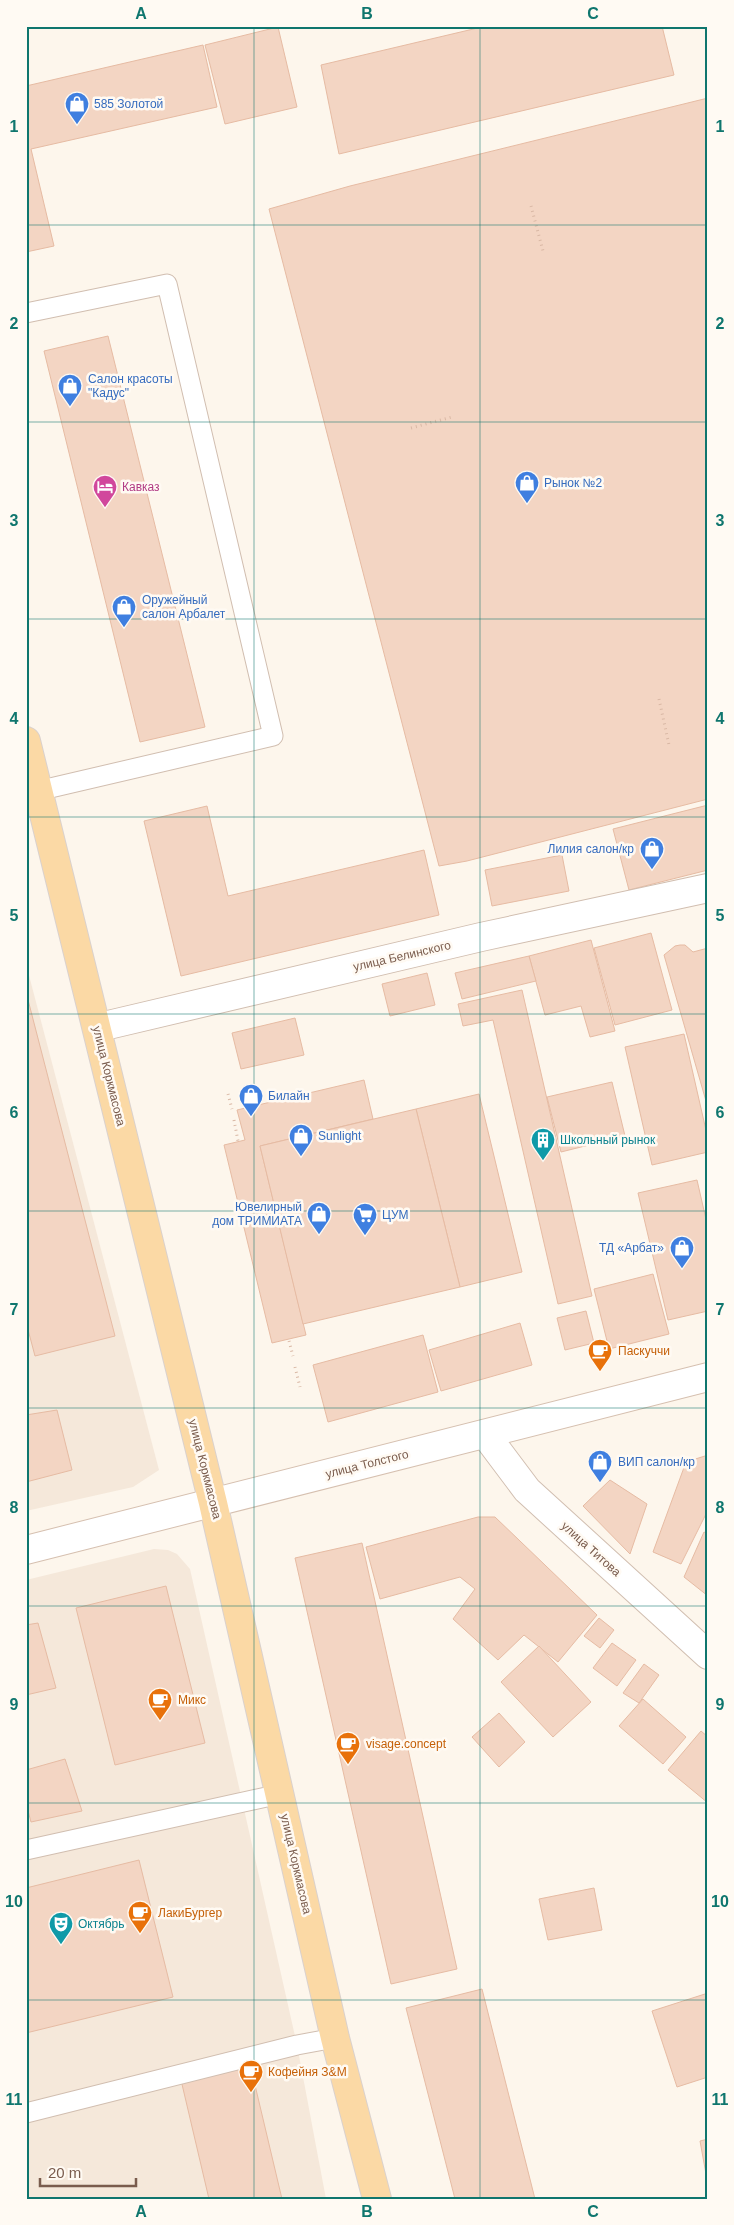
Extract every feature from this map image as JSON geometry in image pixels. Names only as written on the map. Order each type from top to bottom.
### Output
[{"type":"main road","name":"улица Коркмасова","points":[[26,741],[213,1503],[335,2038],[377,2199]]},
{"type":"street","name":"улица Белинского","points":[[97,1026],[104,1026],[490,935],[708,888]]},
{"type":"street","name":"улица Толстого","points":[[26,1550],[708,1377]]},
{"type":"street","name":"улица Титова","points":[[485,1434],[527,1490],[708,1655]]},
{"type":"lane","points":[[26,313],[167,284],[273,736],[55,787],[38,789]]},
{"type":"lane","points":[[26,1850],[280,1794]]},
{"type":"lane","points":[[26,2113],[297,2045],[335,2038]]},
{"type":"path","points":[[531,206],[543,251]]},
{"type":"path","points":[[411,428],[452,417]]},
{"type":"path","points":[[659,698],[669,745]]},
{"type":"path","points":[[228,1094],[232,1109]]},
{"type":"path","points":[[234,1120],[238,1141]]},
{"type":"path","points":[[289,1341],[293,1356]]},
{"type":"path","points":[[295,1367],[300,1388]]},
{"type":"shaded area","points":[[26,964],[159,1470],[133,1487],[26,1511]]},
{"type":"shaded area","points":[[154,1549],[168,1550],[177,1554],[190,1569],[297,2045],[326,2199],[26,2199],[26,1580]]},
{"type":"building","points":[[486,26],[662,26],[674,75],[339,154],[321,65]]},
{"type":"building","points":[[278,27],[297,107],[225,124],[205,45]]},
{"type":"building","points":[[203,45],[217,107],[31,149],[54,246],[26,252],[26,86]]},
{"type":"building","name":"Рынок №2","points":[[708,98],[708,799],[467,861],[439,866],[269,209],[350,186]]},
{"type":"building","points":[[108,336],[205,727],[140,742],[44,351]]},
{"type":"building","points":[[708,805],[708,870],[629,890],[613,829]]},
{"type":"building","points":[[207,806],[228,896],[424,850],[439,915],[181,976],[144,821]]},
{"type":"building","points":[[562,855],[569,891],[492,906],[485,870]]},
{"type":"building","points":[[651,933],[672,1010],[615,1025],[594,948]]},
{"type":"building","points":[[591,940],[615,1031],[590,1037],[581,1006],[545,1015],[529,956]]},
{"type":"building","points":[[685,945],[693,952],[708,948],[708,1108],[664,955],[675,946]]},
{"type":"building","points":[[529,956],[536,981],[462,999],[455,973]]},
{"type":"building","points":[[427,973],[435,1005],[390,1016],[382,984]]},
{"type":"building","name":"Школьный рынок","points":[[522,990],[592,1296],[558,1304],[493,1020],[463,1026],[458,1004]]},
{"type":"building","points":[[26,992],[115,1336],[35,1356],[26,1322]]},
{"type":"building","points":[[295,1018],[304,1055],[241,1069],[232,1033]]},
{"type":"building","points":[[684,1034],[708,1139],[708,1152],[652,1165],[625,1047]]},
{"type":"building","points":[[364,1080],[373,1119],[260,1146],[306,1335],[272,1343],[224,1145],[245,1140],[237,1110]]},
{"type":"building","points":[[612,1082],[625,1136],[561,1152],[547,1097]]},
{"type":"building","points":[[479,1094],[522,1272],[460,1287],[416,1109]]},
{"type":"building","name":"ЦУМ","points":[[416,1109],[460,1287],[303,1324],[260,1146]]},
{"type":"building","name":"ТД «Арбат»","points":[[697,1180],[708,1228],[708,1311],[668,1320],[638,1193]]},
{"type":"building","points":[[653,1274],[669,1334],[609,1349],[594,1289]]},
{"type":"building","points":[[586,1311],[594,1343],[565,1350],[557,1318]]},
{"type":"building","points":[[520,1323],[532,1365],[441,1391],[429,1350]]},
{"type":"building","points":[[423,1335],[438,1392],[328,1422],[313,1365]]},
{"type":"building","points":[[57,1410],[72,1470],[26,1482],[26,1415]]},
{"type":"building","points":[[708,1455],[708,1510],[681,1564],[653,1552],[686,1462]]},
{"type":"building","points":[[610,1480],[647,1504],[630,1554],[583,1506]]},
{"type":"building","points":[[478,1517],[495,1517],[597,1615],[558,1662],[524,1635],[498,1660],[453,1619],[475,1589],[460,1577],[380,1599],[366,1547]]},
{"type":"building","points":[[704,1532],[708,1534],[708,1596],[684,1577]]},
{"type":"building","points":[[362,1543],[457,1969],[391,1984],[295,1558]]},
{"type":"building","points":[[166,1586],[205,1743],[115,1765],[76,1608]]},
{"type":"building","points":[[599,1618],[614,1630],[600,1648],[584,1636]]},
{"type":"building","points":[[38,1623],[56,1688],[26,1695],[26,1625]]},
{"type":"building","points":[[612,1643],[636,1660],[617,1686],[593,1668]]},
{"type":"building","points":[[539,1646],[591,1702],[553,1737],[501,1682]]},
{"type":"building","points":[[644,1664],[659,1675],[639,1703],[623,1693]]},
{"type":"building","points":[[643,1699],[686,1737],[663,1764],[619,1726]]},
{"type":"building","points":[[499,1713],[525,1742],[499,1767],[472,1737]]},
{"type":"building","points":[[701,1731],[708,1737],[708,1803],[668,1770]]},
{"type":"building","points":[[65,1759],[82,1811],[31,1822],[26,1803],[26,1770]]},
{"type":"building","points":[[139,1860],[173,1997],[26,2033],[26,1888]]},
{"type":"building","points":[[594,1888],[602,1930],[548,1940],[539,1899]]},
{"type":"building","points":[[482,1989],[535,2199],[455,2199],[406,2008]]},
{"type":"building","points":[[708,1993],[708,2077],[677,2087],[652,2011]]},
{"type":"building","points":[[250,2064],[282,2199],[209,2199],[181,2080]]},
{"type":"building","points":[[708,2139],[708,2185],[700,2141]]},
{"type":"place","name":"585 Золотой","points":[[77,125]]},
{"type":"place","name":"Салон красоты \"Кадус\"","points":[[70,407]]},
{"type":"place","name":"Рынок №2","points":[[527,504]]},
{"type":"place","name":"Кавказ","points":[[105,508]]},
{"type":"place","name":"Оружейный салон Арбалет","points":[[124,628]]},
{"type":"place","name":"Лилия салон/кр","points":[[652,870]]},
{"type":"place","name":"Билайн","points":[[251,1117]]},
{"type":"place","name":"Sunlight","points":[[301,1157]]},
{"type":"place","name":"Школьный рынок","points":[[543,1161]]},
{"type":"place","name":"Ювелирный дом ТРИМИАТА","points":[[319,1235]]},
{"type":"place","name":"ЦУМ","points":[[365,1236]]},
{"type":"place","name":"ТД «Арбат»","points":[[682,1269]]},
{"type":"place","name":"Паскуччи","points":[[600,1372]]},
{"type":"place","name":"ВИП салон/кр","points":[[600,1483]]},
{"type":"place","name":"Микс","points":[[160,1721]]},
{"type":"place","name":"visage.concept","points":[[348,1765]]},
{"type":"place","name":"ЛакиБургер","points":[[140,1934]]},
{"type":"place","name":"Октябрь","points":[[61,1945]]},
{"type":"place","name":"Кофейня З&М","points":[[251,2093]]}]
